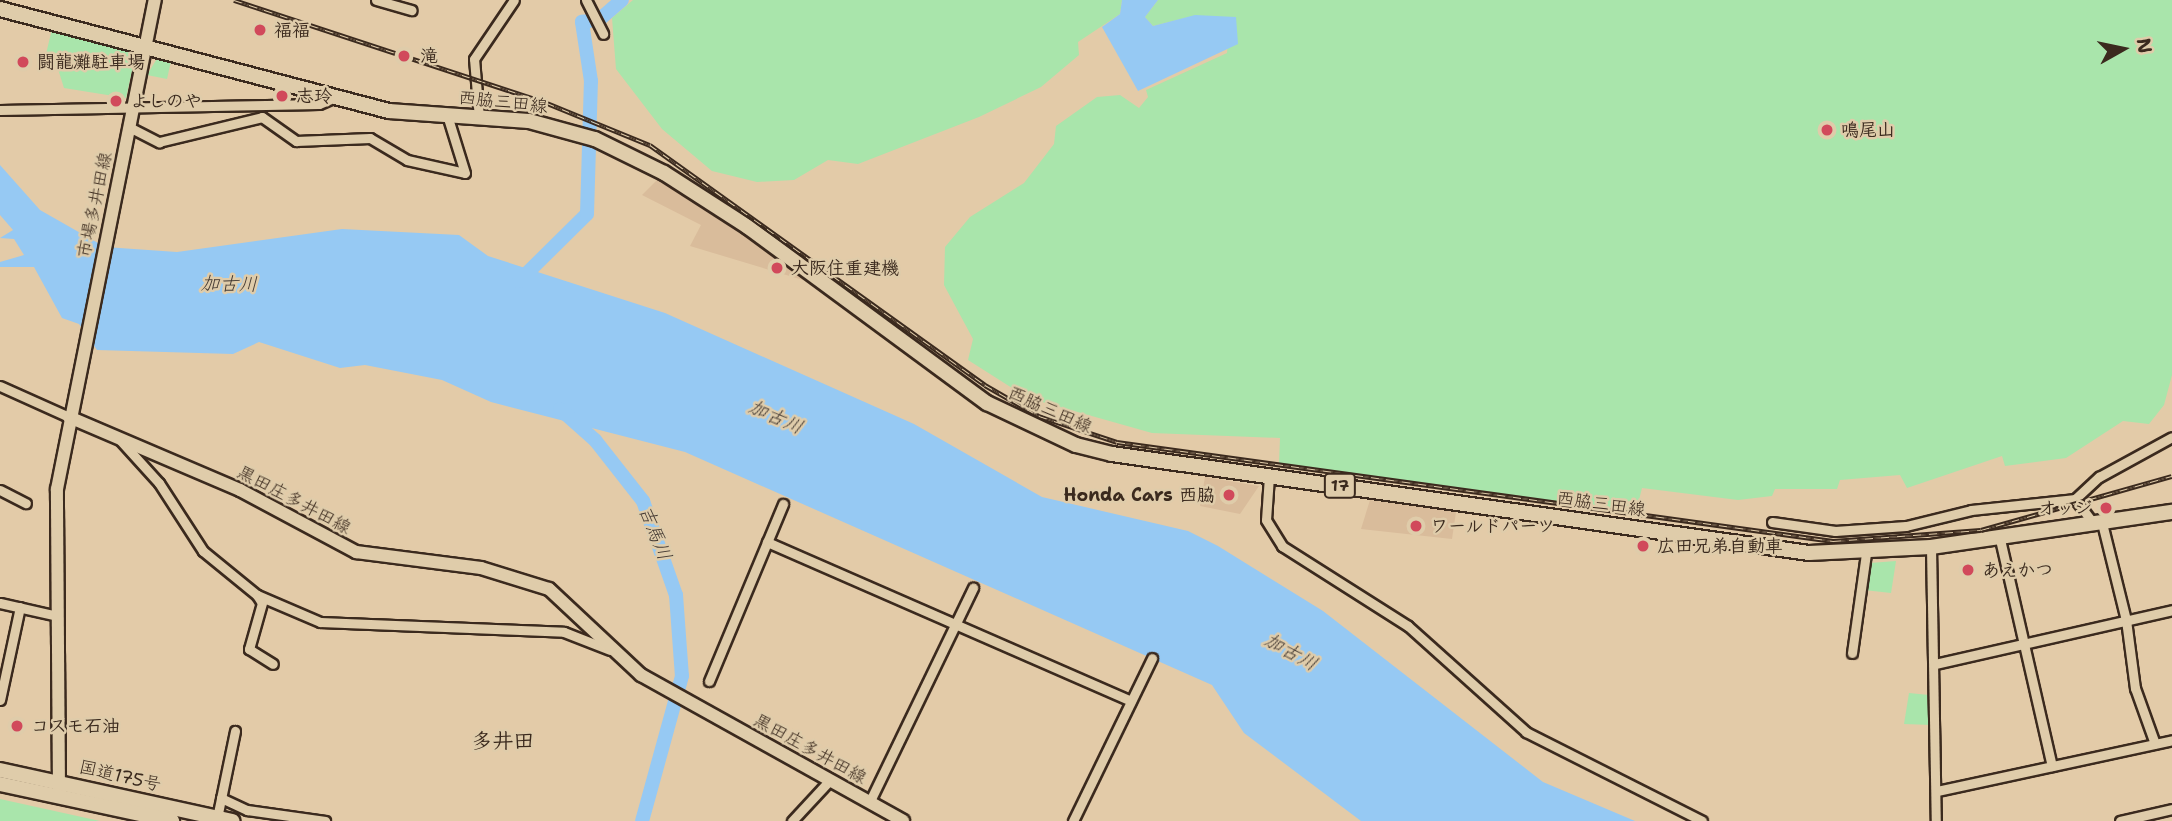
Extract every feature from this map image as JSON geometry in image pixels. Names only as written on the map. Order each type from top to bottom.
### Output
[{"type":"main road","name":"市場多井田線","points":[[69,417],[155,0]]},
{"type":"main road","name":"西脇三田線","points":[[0,9],[388,111],[479,118],[590,137],[664,173],[748,227],[987,403],[1031,427],[1112,454],[1810,552],[1866,553],[1931,547],[2172,512]]},
{"type":"main road","name":"黒田庄多井田線","points":[[69,417],[240,490],[356,552],[530,580],[565,599],[612,650],[670,692],[903,821]]},
{"type":"main road","points":[[59,790],[53,615],[57,489],[69,417]]},
{"type":"main road","name":"国道175号","points":[[0,770],[59,790],[172,821]]},
{"type":"main road","name":"国道175号","points":[[0,784],[59,790],[232,821]]},
{"type":"street","points":[[376,0],[412,10]]},
{"type":"street","points":[[479,118],[474,60],[514,0]]},
{"type":"street","points":[[586,0],[603,34]]},
{"type":"street","points":[[0,110],[320,104],[334,97]]},
{"type":"street","points":[[129,127],[159,142],[262,117],[296,141],[370,138],[407,160],[464,173],[447,116]]},
{"type":"street","points":[[0,386],[69,417]]},
{"type":"street","points":[[1772,522],[1835,531],[1884,528],[2075,499],[2099,477],[2172,437]]},
{"type":"street","points":[[120,440],[159,483],[203,551],[257,595],[320,622],[564,632],[612,650]]},
{"type":"street","points":[[1269,476],[1266,520],[1282,546],[1408,626],[1526,732],[1702,821]]},
{"type":"street","points":[[0,490],[26,503]]},
{"type":"street","points":[[2075,499],[2098,523],[2126,620],[2135,688],[2155,744]]},
{"type":"street","points":[[709,681],[783,504]]},
{"type":"street","points":[[1998,536],[2052,766]]},
{"type":"street","points":[[767,542],[1131,701]]},
{"type":"street","points":[[1931,547],[1937,821]]},
{"type":"street","points":[[1852,653],[1866,553]]},
{"type":"street","points":[[870,802],[973,588]]},
{"type":"street","points":[[257,595],[262,603],[249,649],[273,664]]},
{"type":"street","points":[[0,603],[53,615]]},
{"type":"street","points":[[0,700],[5,657],[20,607]]},
{"type":"street","points":[[1935,664],[2172,610]]},
{"type":"street","points":[[1073,821],[1152,658]]},
{"type":"street","points":[[216,818],[235,731]]},
{"type":"street","points":[[1937,791],[2172,740]]},
{"type":"street","points":[[792,821],[830,780]]},
{"type":"street","points":[[222,798],[247,810],[325,820]]},
{"type":"street","points":[[2120,821],[2172,809]]},
{"type":"shaded area","points":[[659,178],[765,247],[813,283],[690,246],[701,225],[642,195]]},
{"type":"shaded area","name":"Honda Cars 西脇","points":[[1205,477],[1259,486],[1240,514],[1200,506]]},
{"type":"shaded area","points":[[1370,500],[1456,512],[1452,539],[1361,529]]},
{"type":"green space","points":[[633,0],[1122,0],[1120,14],[1078,42],[1079,55],[1041,87],[979,117],[858,164],[828,160],[794,180],[757,182],[712,171],[662,129],[616,69],[612,18]]},
{"type":"green space","points":[[1158,0],[2172,0],[2172,375],[2164,405],[2149,424],[2123,421],[2066,458],[2005,466],[2002,456],[1907,488],[1900,475],[1840,480],[1837,489],[1775,489],[1772,496],[1738,500],[1642,488],[1636,512],[1279,463],[1280,438],[1152,433],[1028,398],[968,360],[973,339],[944,285],[945,247],[970,217],[1024,183],[1054,144],[1056,126],[1097,97],[1120,95],[1139,108],[1148,97],[1146,90],[1227,53],[1230,17],[1189,17],[1153,26],[1145,17]]},
{"type":"green space","points":[[52,29],[136,53],[126,98],[64,88],[58,69],[45,58]]},
{"type":"green space","points":[[158,57],[171,61],[167,79],[147,75]]},
{"type":"green space","points":[[1896,561],[1891,593],[1864,590],[1870,563]]},
{"type":"green space","points":[[1909,693],[1929,695],[1931,725],[1904,724]]},
{"type":"green space","points":[[0,799],[100,821],[0,821]]},
{"type":"water","points":[[1122,0],[1158,0],[1145,17],[1153,26],[1195,15],[1236,17],[1238,44],[1138,91],[1102,27],[1120,14]]},
{"type":"water","name":"加古川","points":[[0,165],[40,210],[105,247],[177,252],[342,229],[459,235],[488,256],[665,313],[914,424],[1042,497],[1188,531],[1218,546],[1323,611],[1543,782],[1635,821],[1361,821],[1244,733],[1212,685],[685,452],[491,402],[442,380],[365,365],[340,368],[259,342],[233,354],[97,350],[79,324],[62,318],[34,267],[0,267],[0,262],[24,255],[14,239],[0,238],[13,230],[0,215]]},
{"type":"waterway","points":[[600,19],[622,0]]},
{"type":"waterway","points":[[519,281],[587,214],[591,81],[582,22],[594,20]]},
{"type":"waterway","name":"吉馬川","points":[[560,409],[595,440],[643,501],[676,595],[682,676],[642,821]]},
{"type":"railway","points":[[234,0],[547,103],[650,145],[985,385],[1039,416],[1117,442],[1833,541],[1981,530],[2172,476]]},
{"type":"place","name":"福福","points":[[260,30]]},
{"type":"place","name":"滝","points":[[404,56]]},
{"type":"place","name":"闘龍灘駐車場","points":[[23,62]]},
{"type":"place","name":"志玲","points":[[282,96]]},
{"type":"place","name":"よしのや","points":[[116,101]]},
{"type":"place","name":"鳴尾山","points":[[1827,130]]},
{"type":"place","name":"大阪住重建機","points":[[777,268]]},
{"type":"place","name":"Honda Cars 西脇","points":[[1229,495]]},
{"type":"place","name":"オッジ","points":[[2106,508]]},
{"type":"place","name":"ワールドパーツ","points":[[1416,526]]},
{"type":"place","name":"広田兄弟自動車","points":[[1643,546]]},
{"type":"place","name":"あえかつ","points":[[1968,570]]},
{"type":"place","name":"コスモ石油","points":[[17,726]]},
{"type":"district","name":"多井田","points":[[503,741]]}]
